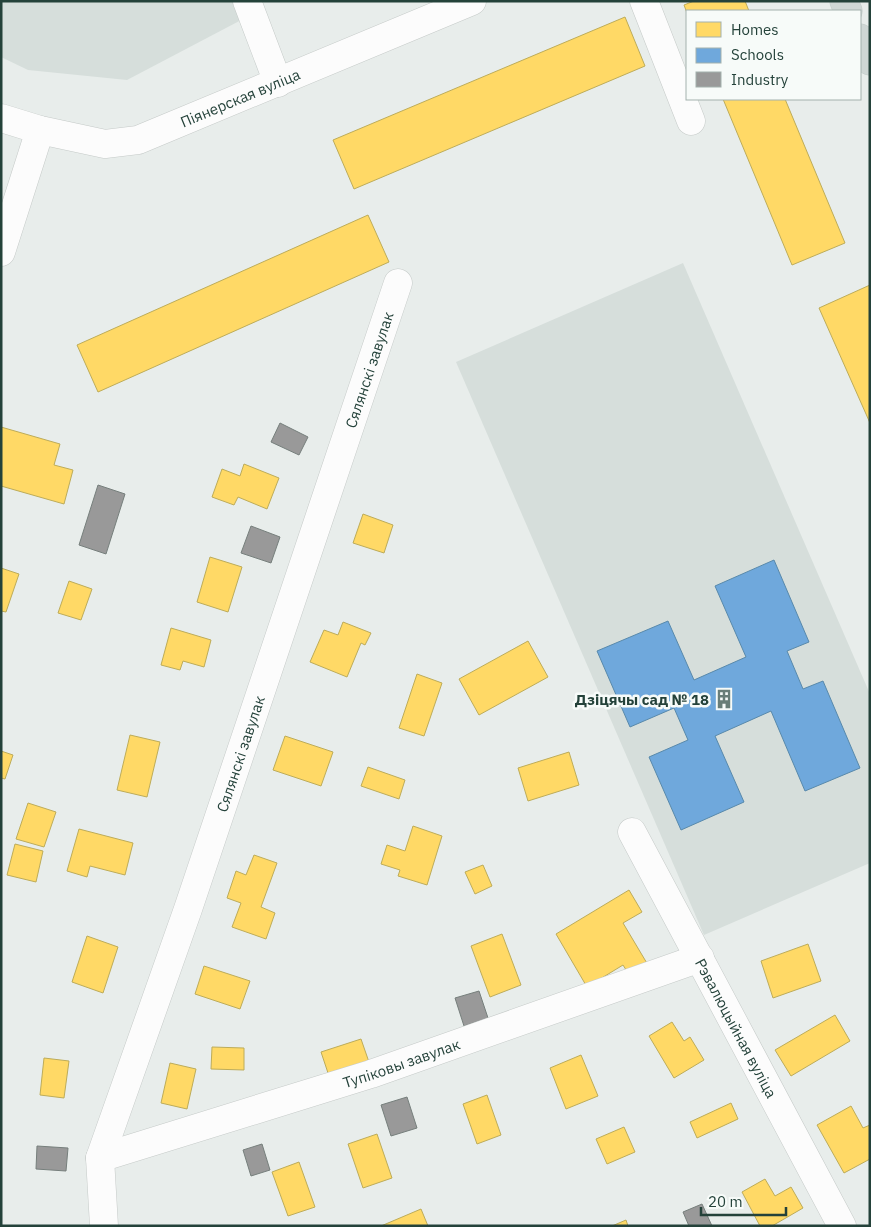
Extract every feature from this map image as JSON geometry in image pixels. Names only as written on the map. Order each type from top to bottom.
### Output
[{"type":"main road","points":[[861,40],[870,61]]},
{"type":"street","points":[[247,1],[278,83]]},
{"type":"street","name":"Піянерская вуліца","points":[[1,118],[40,130],[105,144],[138,140],[472,1]]},
{"type":"street","points":[[644,1],[691,120]]},
{"type":"street","points":[[1,252],[40,130]]},
{"type":"street","name":"Сялянскі завулак","points":[[104,1226],[100,1158],[188,909],[398,283]]},
{"type":"street","name":"Рэвалюцыйная вуліца","points":[[632,832],[842,1226]]},
{"type":"street","name":"Тупіковы завулак","points":[[100,1158],[371,1074],[700,958]]},
{"type":"shaded area","points":[[1,1],[237,1],[245,18],[127,80],[28,70],[1,57]]},
{"type":"shaded area","points":[[683,263],[870,694],[870,863],[704,935],[456,362]]},
{"type":"building: Homes","points":[[694,1],[745,1],[749,10],[686,10],[684,5]]},
{"type":"building: Homes","points":[[625,17],[645,66],[354,189],[333,140]]},
{"type":"building: Homes","points":[[723,100],[785,100],[845,243],[792,265]]},
{"type":"building: Homes","points":[[368,215],[389,262],[98,392],[77,345]]},
{"type":"building: Homes","points":[[870,285],[870,423],[819,308]]},
{"type":"building: Homes","points":[[1,427],[60,444],[54,465],[73,470],[64,504],[1,486]]},
{"type":"building: Homes","points":[[244,464],[279,478],[267,509],[238,497],[234,505],[212,497],[222,469],[240,476]]},
{"type":"building: Homes","points":[[363,514],[393,525],[384,553],[353,543]]},
{"type":"building: Homes","points":[[210,557],[242,567],[228,612],[197,602]]},
{"type":"building: Homes","points":[[1,568],[19,574],[6,612],[1,611]]},
{"type":"building: Homes","points":[[69,581],[92,589],[81,620],[58,613]]},
{"type":"building: Homes","points":[[343,622],[371,633],[365,645],[361,643],[347,677],[310,662],[324,630],[338,635]]},
{"type":"building: Homes","points":[[171,628],[211,640],[204,667],[183,661],[180,670],[161,665]]},
{"type":"building: Homes","points":[[528,641],[548,677],[479,715],[459,679]]},
{"type":"building: Homes","points":[[417,674],[442,683],[424,736],[399,728]]},
{"type":"building: Homes","points":[[130,735],[160,742],[147,797],[117,790]]},
{"type":"building: Homes","points":[[285,736],[333,752],[321,786],[273,770]]},
{"type":"building: Homes","points":[[1,751],[13,755],[5,779],[1,778]]},
{"type":"building: Homes","points":[[569,752],[579,785],[528,801],[518,768]]},
{"type":"building: Homes","points":[[368,767],[405,780],[399,799],[361,786]]},
{"type":"building: Homes","points":[[28,803],[56,812],[44,847],[16,839]]},
{"type":"building: Homes","points":[[413,826],[442,836],[427,885],[398,876],[400,870],[381,864],[387,845],[405,851]]},
{"type":"building: Homes","points":[[79,829],[133,843],[125,875],[90,866],[87,877],[67,871]]},
{"type":"building: Homes","points":[[15,844],[43,851],[36,882],[7,875]]},
{"type":"building: Homes","points":[[254,855],[277,863],[261,907],[275,913],[266,939],[232,927],[241,903],[227,898],[236,871],[246,875]]},
{"type":"building: Homes","points":[[483,865],[492,886],[475,894],[465,872]]},
{"type":"building: Homes","points":[[629,890],[642,912],[623,923],[651,970],[633,981],[623,965],[587,987],[556,934]]},
{"type":"building: Homes","points":[[502,934],[521,985],[490,997],[471,946]]},
{"type":"building: Homes","points":[[87,936],[118,947],[103,993],[72,982]]},
{"type":"building: Homes","points":[[808,944],[821,981],[773,998],[761,961]]},
{"type":"building: Homes","points":[[204,966],[250,981],[240,1009],[195,994]]},
{"type":"building: Homes","points":[[835,1015],[850,1041],[791,1076],[775,1050]]},
{"type":"building: Homes","points":[[672,1022],[684,1041],[690,1037],[704,1060],[674,1078],[649,1036]]},
{"type":"building: Homes","points":[[361,1039],[370,1065],[330,1079],[321,1052]]},
{"type":"building: Homes","points":[[212,1047],[244,1048],[244,1070],[211,1069]]},
{"type":"building: Homes","points":[[581,1055],[598,1096],[566,1109],[550,1068]]},
{"type":"building: Homes","points":[[44,1058],[69,1061],[64,1098],[40,1095]]},
{"type":"building: Homes","points":[[170,1063],[196,1069],[187,1109],[161,1103]]},
{"type":"building: Homes","points":[[487,1095],[501,1135],[477,1144],[463,1104]]},
{"type":"building: Homes","points":[[731,1103],[738,1119],[697,1138],[690,1122]]},
{"type":"building: Homes","points":[[851,1106],[863,1128],[870,1125],[870,1159],[844,1173],[817,1125]]},
{"type":"building: Homes","points":[[624,1127],[635,1152],[607,1164],[596,1139]]},
{"type":"building: Homes","points":[[377,1134],[392,1178],[363,1188],[348,1144]]},
{"type":"building: Homes","points":[[299,1162],[315,1207],[288,1216],[272,1172]]},
{"type":"building: Homes","points":[[765,1179],[775,1196],[791,1187],[803,1208],[772,1226],[760,1226],[742,1192]]},
{"type":"building: Homes","points":[[421,1209],[428,1226],[381,1226]]},
{"type":"building: Homes","points":[[626,1220],[628,1226],[612,1226]]},
{"type":"building: Schools","name":"Дзіцячы сад № 18","points":[[774,560],[809,642],[787,651],[803,689],[823,681],[860,768],[805,791],[771,711],[715,736],[744,802],[681,830],[649,757],[688,740],[674,708],[630,727],[597,651],[668,621],[694,680],[746,657],[715,586]]},
{"type":"building: Industry","points":[[280,423],[308,437],[299,455],[271,442]]},
{"type":"building: Industry","points":[[98,485],[125,494],[106,554],[79,545]]},
{"type":"building: Industry","points":[[251,526],[280,537],[271,563],[241,553]]},
{"type":"building: Industry","points":[[479,991],[488,1018],[464,1026],[455,998]]},
{"type":"building: Industry","points":[[407,1097],[417,1128],[391,1136],[381,1105]]},
{"type":"building: Industry","points":[[262,1144],[270,1170],[251,1176],[243,1150]]},
{"type":"building: Industry","points":[[37,1146],[68,1148],[66,1171],[36,1169]]},
{"type":"building: Industry","points":[[702,1204],[712,1226],[689,1226],[683,1212]]},
{"type":"place","name":"Дзіцячы сад № 18","points":[[724,699]]}]
